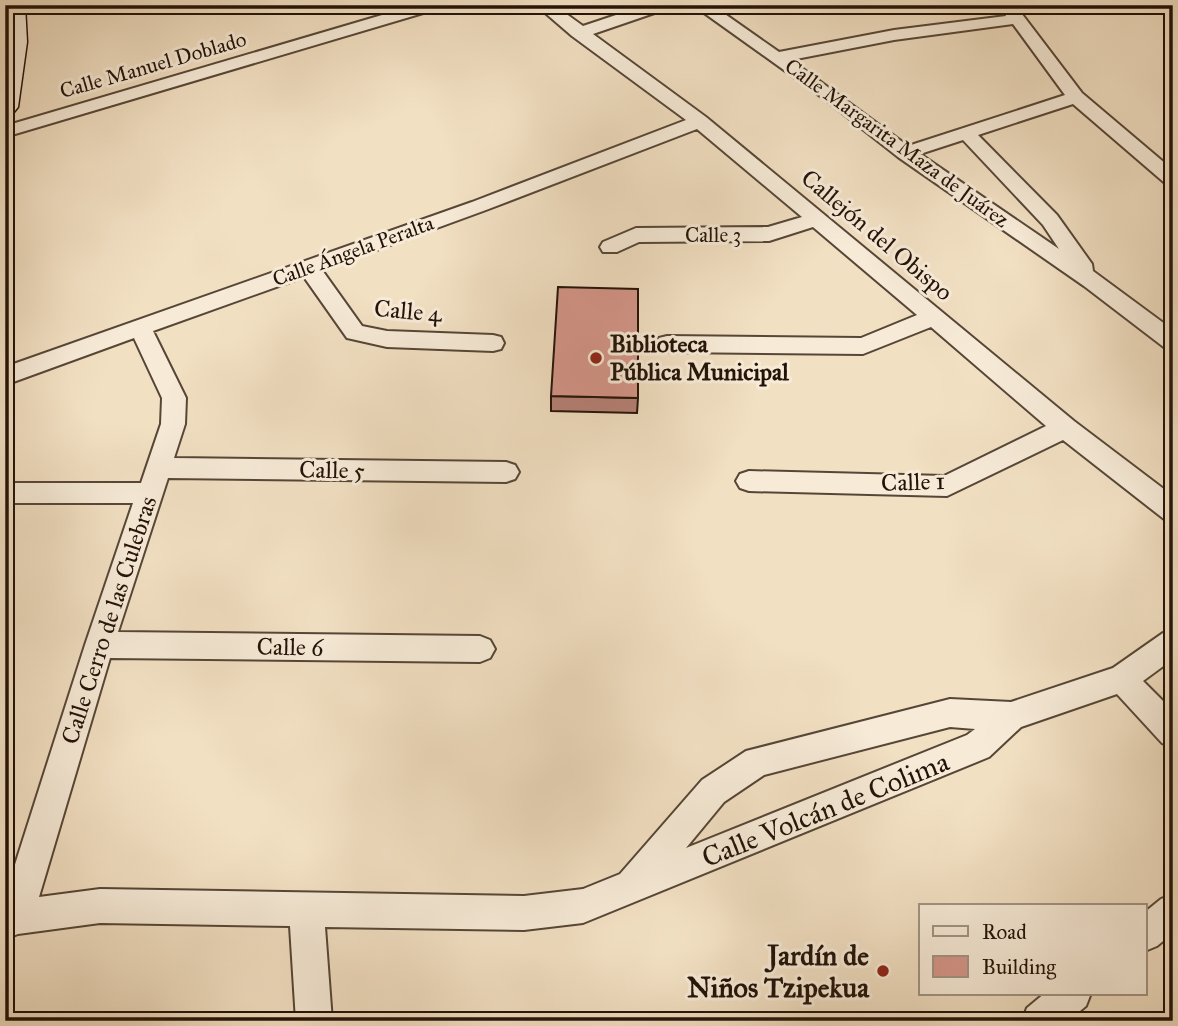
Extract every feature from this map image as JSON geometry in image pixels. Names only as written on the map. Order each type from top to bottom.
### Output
[{"type":"main road","points":[[5,107],[15,42],[14,5]]},
{"type":"street","name":"Calle Manuel Doblado","points":[[5,132],[433,5]]},
{"type":"street","name":"Callejón del Obispo","points":[[544,5],[578,33],[700,121],[1065,428],[1173,511]]},
{"type":"street","points":[[578,33],[663,5]]},
{"type":"street","name":"Calle Margarita Maza de Juárez","points":[[701,5],[777,57],[905,153],[1092,281],[1173,342]]},
{"type":"street","points":[[777,57],[1012,12],[1076,97],[1173,180]]},
{"type":"street","points":[[905,153],[1076,97]]},
{"type":"street","name":"Calle Ángela Peralta","points":[[5,376],[480,206],[700,121]]},
{"type":"street","name":"Calle Margarita Maza de Juárez","points":[[966,133],[1050,220],[1092,281]]},
{"type":"street","name":"Calle 3","points":[[610,247],[636,235],[769,234],[816,219]]},
{"type":"street","name":"Calle 4","points":[[308,267],[355,332],[387,340],[493,343]]},
{"type":"street","points":[[667,344],[863,346],[934,317]]},
{"type":"street","name":"Calle Cerro de las Culebras","points":[[10,919],[173,424],[174,398],[140,327]]},
{"type":"street","name":"Calle 1","points":[[749,481],[947,486],[1065,428]]},
{"type":"street","name":"Calle 5","points":[[5,493],[155,480],[506,472]]},
{"type":"street","name":"Calle Volcán de Colima","points":[[629,889],[713,791],[757,762],[950,713],[1011,716],[1122,679],[1173,642]]},
{"type":"street","name":"Calle 6","points":[[99,645],[480,649]]},
{"type":"street","points":[[1122,679],[1173,733]]},
{"type":"street","name":"Calle Volcán de Colima","points":[[10,919],[100,906],[524,913],[583,906],[978,746],[1011,716]]},
{"type":"street","points":[[306,910],[314,1021]]},
{"type":"street","points":[[1146,933],[1173,911]]},
{"type":"street","points":[[1040,1021],[1071,995]]},
{"type":"building","name":"Biblioteca Pública Municipal","points":[[558,287],[638,289],[638,398],[551,396]]},
{"type":"place","name":"Biblioteca Pública Municipal","points":[[596,358]]},
{"type":"place","name":"Jardín de Niños Tzipekua","points":[[883,971]]}]
